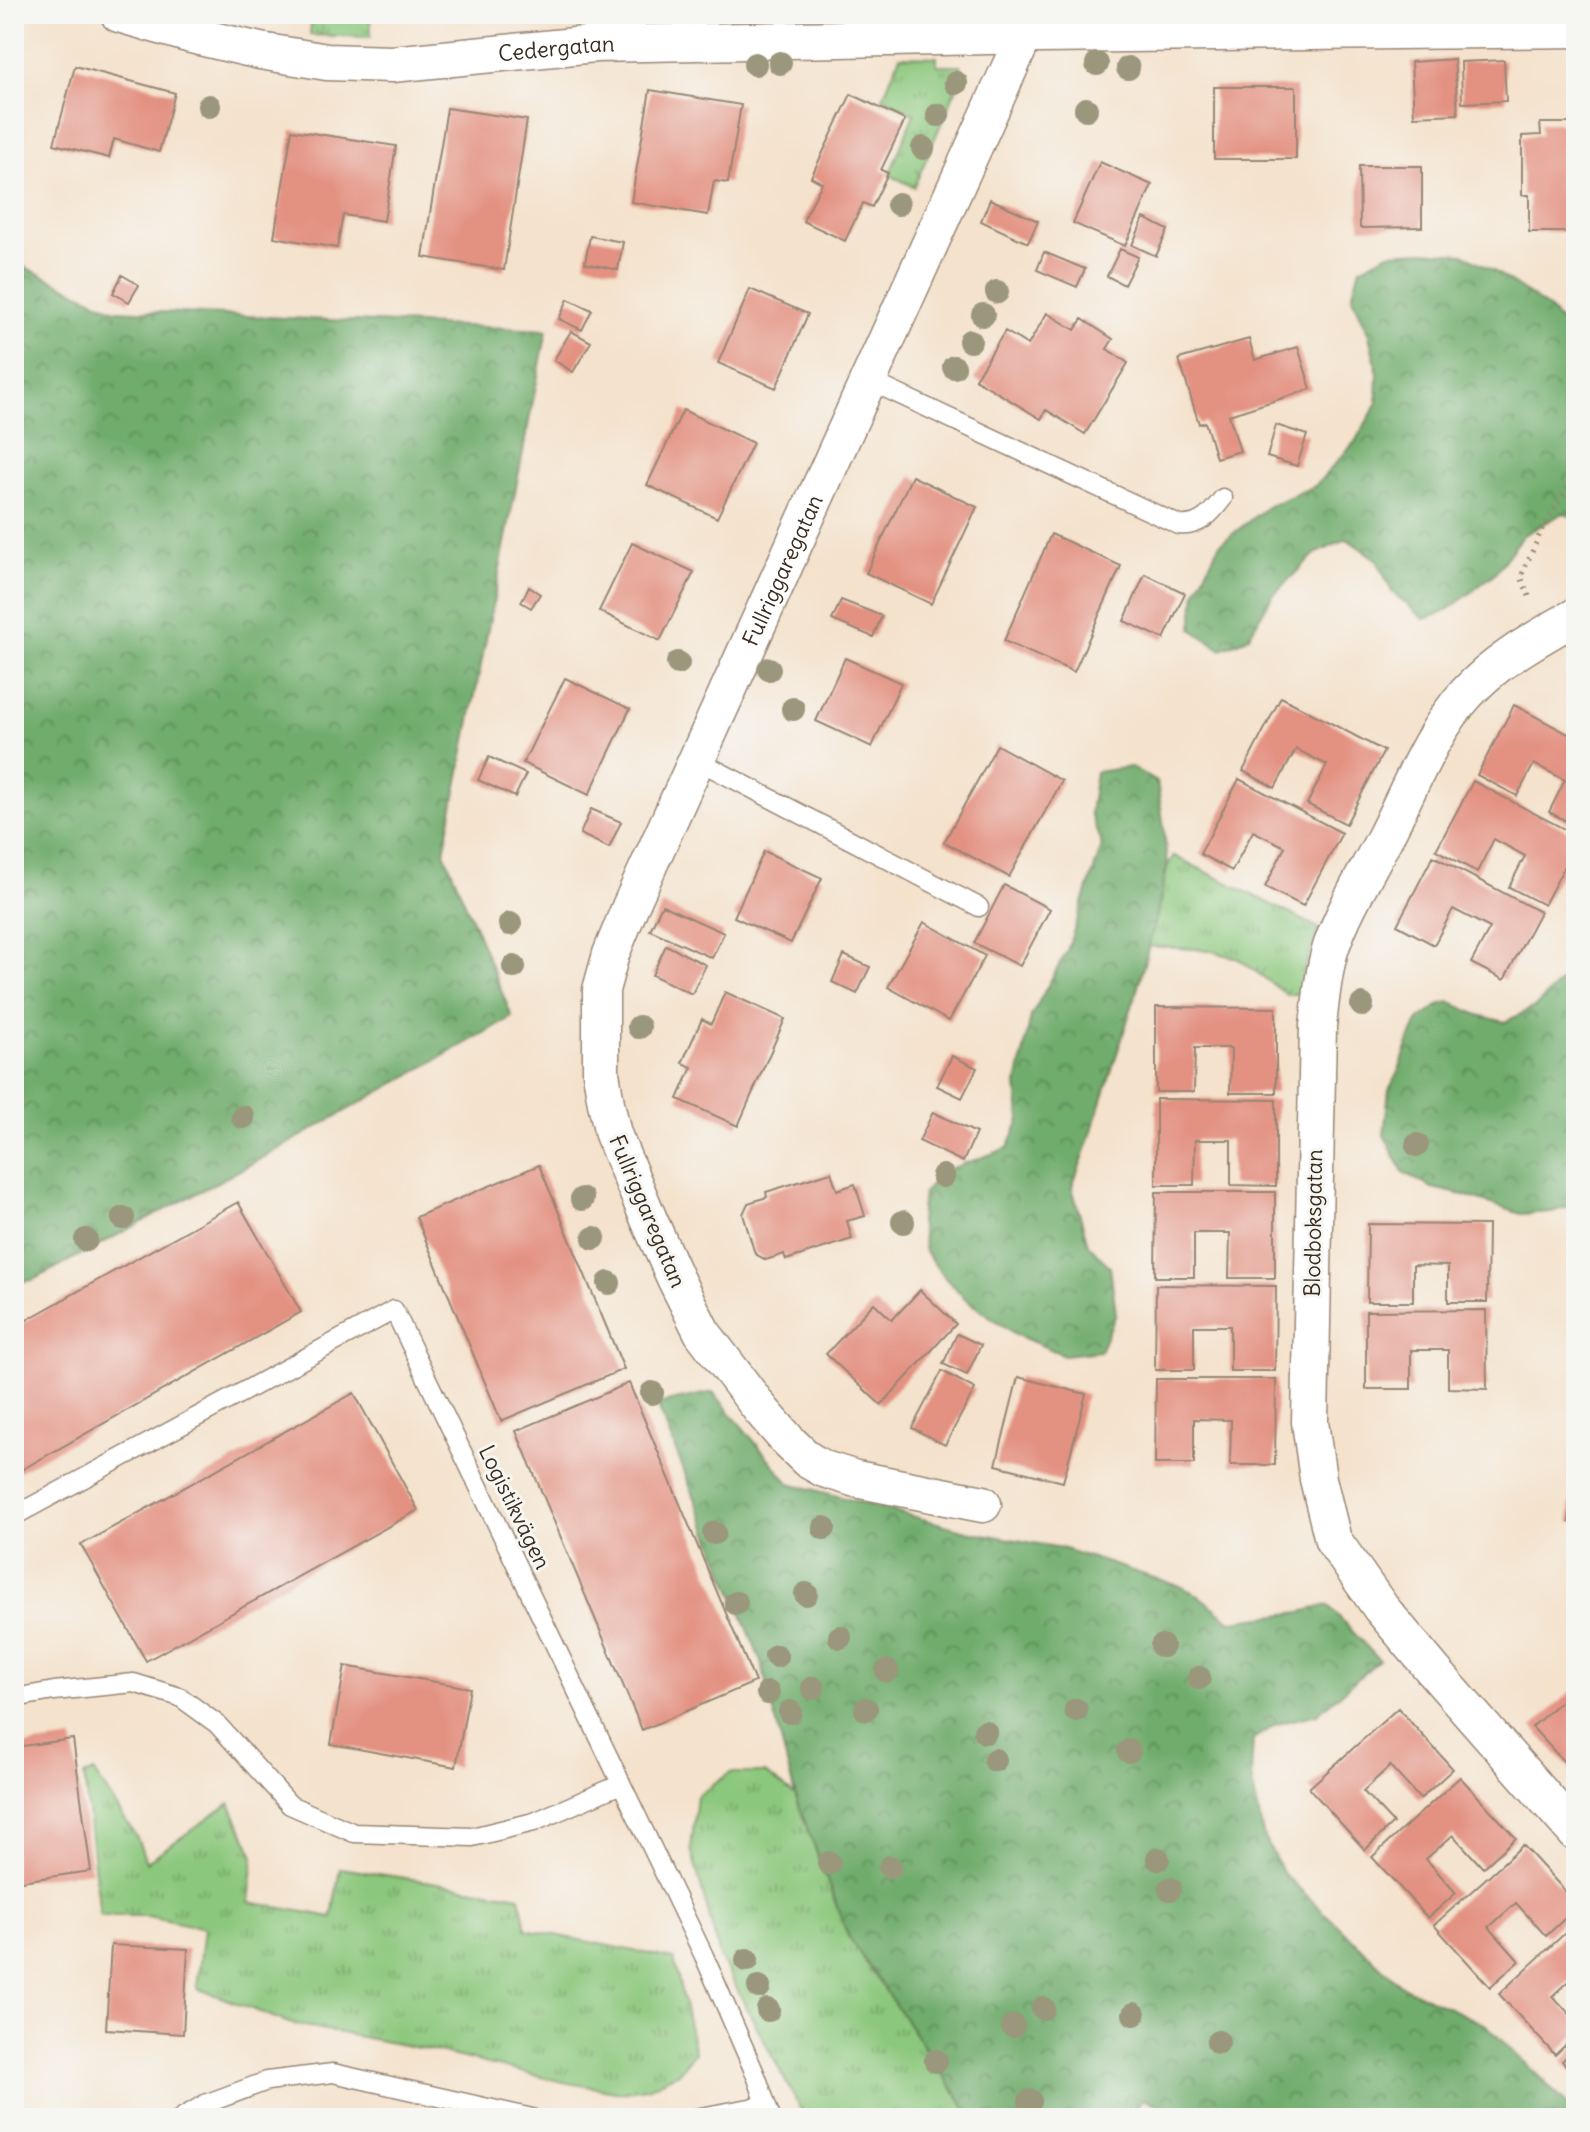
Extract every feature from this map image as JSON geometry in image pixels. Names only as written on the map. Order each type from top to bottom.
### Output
[{"type":"street","name":"Cedergatan","points":[[119,14],[260,51],[327,62],[392,64],[597,29],[1029,25],[1576,29]]},
{"type":"street","name":"Fullriggaregatan","points":[[983,1504],[856,1479],[808,1460],[747,1392],[702,1332],[675,1278],[613,1134],[601,1073],[601,990],[611,954],[630,907],[1029,25]]},
{"type":"street","name":"Blodboksgatan","points":[[1561,624],[1519,648],[1490,671],[1465,695],[1442,725],[1331,947],[1318,1026],[1310,1422],[1318,1479],[1333,1540],[1373,1597],[1433,1670],[1576,1833]]},
{"type":"lane","points":[[868,380],[1179,525],[1191,526],[1203,520],[1223,498]]},
{"type":"lane","points":[[697,760],[979,907]]},
{"type":"lane","name":"Logistikvägen","points":[[14,1516],[394,1310],[704,1956],[757,2078],[768,2112]]},
{"type":"lane","points":[[14,1698],[134,1683],[180,1697],[217,1724],[290,1805],[354,1833],[472,1837],[534,1822],[621,1784]]},
{"type":"lane","points":[[181,2118],[205,2104],[267,2081],[333,2073],[532,2118]]},
{"type":"lane","points":[[695,2118],[768,2112]]},
{"type":"path","points":[[1561,624],[1521,577],[1542,529],[1576,475]]},
{"type":"green space","points":[[312,14],[370,14],[371,37],[310,35]]},
{"type":"green space","points":[[900,56],[937,57],[937,65],[961,65],[963,73],[914,187],[890,173],[914,114],[883,97]]},
{"type":"green space","points":[[1422,251],[1464,254],[1548,308],[1576,339],[1576,518],[1563,513],[1523,535],[1496,572],[1443,613],[1424,619],[1392,592],[1377,560],[1347,539],[1315,554],[1272,596],[1248,638],[1221,649],[1192,629],[1196,592],[1219,545],[1268,506],[1315,486],[1355,442],[1377,404],[1378,373],[1368,331],[1352,296],[1360,268],[1389,253]]},
{"type":"green space","points":[[16,263],[115,310],[547,330],[444,852],[512,1017],[264,1157],[33,1280],[14,1283],[14,265]]},
{"type":"green space","points":[[1131,767],[1157,782],[1167,867],[1136,994],[1072,1187],[1088,1244],[1110,1267],[1116,1314],[1100,1351],[1064,1355],[1017,1335],[969,1302],[947,1280],[925,1252],[920,1222],[923,1193],[944,1171],[1008,1148],[1020,1120],[1017,1084],[1031,1016],[1067,951],[1102,846],[1090,813],[1096,772]]},
{"type":"green space","points":[[1174,856],[1319,928],[1300,993],[1287,995],[1239,959],[1209,950],[1148,946],[1167,867]]},
{"type":"green space","points":[[1576,966],[1576,1204],[1552,1212],[1521,1214],[1432,1188],[1403,1172],[1384,1135],[1389,1090],[1419,1020],[1450,1002],[1478,1015],[1505,1022],[1535,1007]]},
{"type":"green space","points":[[713,1392],[789,1483],[967,1531],[1061,1548],[1182,1587],[1198,1595],[1231,1621],[1301,1612],[1328,1605],[1379,1660],[1317,1714],[1277,1724],[1253,1739],[1251,1777],[1263,1834],[1282,1872],[1400,1985],[1486,2025],[1576,2113],[1576,2118],[1196,2118],[1143,2099],[1129,2118],[973,2118],[848,1936],[795,1795],[761,1662],[657,1404]]},
{"type":"green space","points":[[94,1772],[137,1838],[146,1862],[230,1803],[254,1856],[249,1902],[332,1917],[340,1868],[520,1896],[526,1929],[674,1959],[695,2053],[678,2073],[650,2087],[621,2092],[289,2023],[197,1988],[204,1928],[148,1916],[100,1916],[84,1776]]},
{"type":"green space","points":[[730,1773],[765,1773],[795,1795],[848,1936],[973,2118],[805,2118],[720,1957],[691,1849],[697,1796]]},
{"type":"building","points":[[1454,59],[1458,114],[1414,116],[1411,62]]},
{"type":"building","points":[[1504,60],[1506,101],[1462,103],[1461,62]]},
{"type":"building","points":[[75,66],[175,93],[159,152],[114,139],[109,158],[54,144]]},
{"type":"building","points":[[1214,87],[1296,87],[1296,159],[1214,159]]},
{"type":"building","points":[[650,90],[741,105],[728,183],[714,181],[708,215],[631,202]]},
{"type":"building","points":[[851,94],[905,120],[881,170],[888,173],[872,207],[863,203],[845,241],[803,221],[822,183],[811,177]]},
{"type":"building","points":[[447,108],[527,120],[504,270],[423,257]]},
{"type":"building","points":[[1540,123],[1576,123],[1576,232],[1529,232],[1529,195],[1522,195],[1522,136],[1541,135]]},
{"type":"building","points":[[292,130],[396,146],[384,221],[343,215],[337,248],[274,237]]},
{"type":"building","points":[[1100,162],[1152,185],[1125,246],[1073,223]]},
{"type":"building","points":[[1359,166],[1422,166],[1422,227],[1360,228]]},
{"type":"building","points":[[990,199],[1038,221],[1028,243],[981,221]]},
{"type":"building","points":[[1144,218],[1168,230],[1156,256],[1132,245]]},
{"type":"building","points":[[590,236],[623,242],[618,270],[585,263]]},
{"type":"building","points":[[1120,249],[1138,257],[1124,285],[1107,276]]},
{"type":"building","points":[[1044,252],[1085,269],[1077,287],[1037,270]]},
{"type":"building","points":[[122,275],[139,285],[129,302],[113,293]]},
{"type":"building","points":[[750,289],[808,314],[776,388],[718,363]]},
{"type":"building","points":[[568,299],[592,310],[582,330],[559,319]]},
{"type":"building","points":[[1047,313],[1075,330],[1082,319],[1113,339],[1107,349],[1128,363],[1085,434],[1046,410],[1041,419],[975,379],[1005,331],[1028,345]]},
{"type":"building","points":[[571,331],[591,342],[573,372],[554,360]]},
{"type":"building","points":[[1249,339],[1255,360],[1298,347],[1311,389],[1229,415],[1240,451],[1216,458],[1205,422],[1199,424],[1179,359]]},
{"type":"building","points":[[683,410],[753,443],[717,518],[647,485]]},
{"type":"building","points":[[1276,425],[1307,435],[1297,466],[1267,457]]},
{"type":"building","points":[[912,476],[977,507],[931,604],[866,573]]},
{"type":"building","points":[[1051,534],[1121,566],[1074,672],[1004,641]]},
{"type":"building","points":[[632,543],[694,572],[660,641],[599,611]]},
{"type":"building","points":[[1145,574],[1185,593],[1164,639],[1124,621]]},
{"type":"building","points":[[529,587],[540,594],[531,608],[521,602]]},
{"type":"building","points":[[841,600],[882,616],[873,637],[832,620]]},
{"type":"building","points":[[845,658],[901,683],[872,747],[816,721]]},
{"type":"building","points":[[565,678],[630,709],[589,795],[523,763]]},
{"type":"building","points":[[1281,697],[1384,751],[1346,824],[1307,804],[1327,765],[1296,749],[1275,788],[1243,771]]},
{"type":"building","points":[[1514,705],[1576,738],[1576,826],[1549,812],[1565,780],[1534,764],[1517,796],[1477,775]]},
{"type":"building","points":[[997,745],[1062,781],[1009,877],[944,842]]},
{"type":"building","points":[[489,757],[526,774],[515,797],[478,780]]},
{"type":"building","points":[[1239,779],[1342,833],[1303,906],[1265,887],[1285,847],[1253,831],[1232,871],[1200,854]]},
{"type":"building","points":[[1473,781],[1576,835],[1576,845],[1544,905],[1509,887],[1525,856],[1494,839],[1477,872],[1436,850]]},
{"type":"building","points":[[591,809],[621,822],[609,848],[580,834]]},
{"type":"building","points":[[764,851],[822,878],[791,943],[734,917]]},
{"type":"building","points":[[1433,856],[1540,912],[1504,980],[1471,963],[1490,928],[1453,909],[1434,945],[1397,925]]},
{"type":"building","points":[[1004,885],[1050,909],[1020,966],[974,943]]},
{"type":"building","points":[[662,905],[724,933],[712,958],[650,930]]},
{"type":"building","points":[[924,922],[985,956],[949,1021],[888,987]]},
{"type":"building","points":[[666,945],[706,965],[692,994],[652,975]]},
{"type":"building","points":[[844,955],[870,967],[857,994],[832,982]]},
{"type":"building","points":[[725,992],[785,1019],[738,1126],[678,1099],[692,1067],[682,1063],[702,1019],[711,1024]]},
{"type":"building","points":[[1156,1007],[1276,1008],[1276,1093],[1230,1093],[1231,1048],[1195,1048],[1194,1092],[1156,1092]]},
{"type":"building","points":[[952,1056],[977,1068],[962,1098],[937,1086]]},
{"type":"building","points":[[1156,1099],[1276,1100],[1276,1186],[1231,1185],[1231,1140],[1195,1140],[1194,1185],[1156,1185]]},
{"type":"building","points":[[933,1112],[976,1133],[963,1162],[919,1141]]},
{"type":"building","points":[[539,1165],[624,1369],[501,1421],[416,1217]]},
{"type":"building","points":[[831,1172],[837,1190],[855,1184],[865,1216],[847,1221],[852,1239],[786,1260],[784,1254],[766,1260],[755,1254],[743,1214],[748,1203],[767,1197],[766,1192]]},
{"type":"building","points":[[1156,1192],[1275,1192],[1275,1278],[1229,1278],[1230,1233],[1194,1233],[1194,1277],[1155,1277]]},
{"type":"building","points":[[238,1202],[301,1312],[14,1474],[14,1327]]},
{"type":"building","points":[[1368,1224],[1488,1225],[1487,1302],[1448,1302],[1448,1266],[1413,1265],[1413,1302],[1367,1302]]},
{"type":"building","points":[[1156,1285],[1276,1286],[1275,1371],[1230,1371],[1230,1326],[1194,1326],[1194,1370],[1155,1370]]},
{"type":"building","points":[[920,1290],[956,1324],[881,1405],[826,1354],[874,1303],[892,1320]]},
{"type":"building","points":[[1486,1310],[1487,1389],[1448,1388],[1448,1350],[1411,1350],[1411,1389],[1366,1389],[1366,1311]]},
{"type":"building","points":[[957,1334],[981,1345],[967,1375],[943,1364]]},
{"type":"building","points":[[942,1371],[975,1389],[945,1445],[912,1428]]},
{"type":"building","points":[[1018,1377],[1086,1394],[1063,1482],[996,1465]]},
{"type":"building","points":[[1156,1379],[1276,1379],[1275,1465],[1230,1465],[1231,1420],[1194,1419],[1194,1464],[1155,1464]]},
{"type":"building","points":[[629,1383],[755,1682],[642,1730],[516,1431]]},
{"type":"building","points":[[354,1393],[418,1510],[146,1661],[81,1545]]},
{"type":"building","points":[[1574,1463],[1576,1522],[1569,1522]]},
{"type":"building","points":[[345,1666],[470,1688],[456,1767],[331,1744]]},
{"type":"building","points":[[1576,1687],[1576,1775],[1532,1727]]},
{"type":"building","points":[[1398,1708],[1453,1769],[1420,1799],[1390,1766],[1363,1791],[1393,1823],[1365,1850],[1309,1788]]},
{"type":"building","points":[[73,1739],[91,1871],[14,1882],[14,1747]]},
{"type":"building","points":[[1460,1777],[1516,1838],[1483,1868],[1453,1835],[1426,1859],[1456,1893],[1428,1918],[1372,1857]]},
{"type":"building","points":[[1523,1845],[1576,1903],[1576,1908],[1546,1936],[1516,1903],[1489,1927],[1519,1961],[1490,1987],[1434,1925]]},
{"type":"building","points":[[1576,1923],[1576,1975],[1553,1996],[1576,2021],[1576,2035],[1555,2055],[1499,1994]]},
{"type":"building","points":[[111,1945],[188,1949],[183,2034],[106,2029]]},
{"type":"building","points":[[1576,2048],[1576,2077],[1562,2061]]}]
